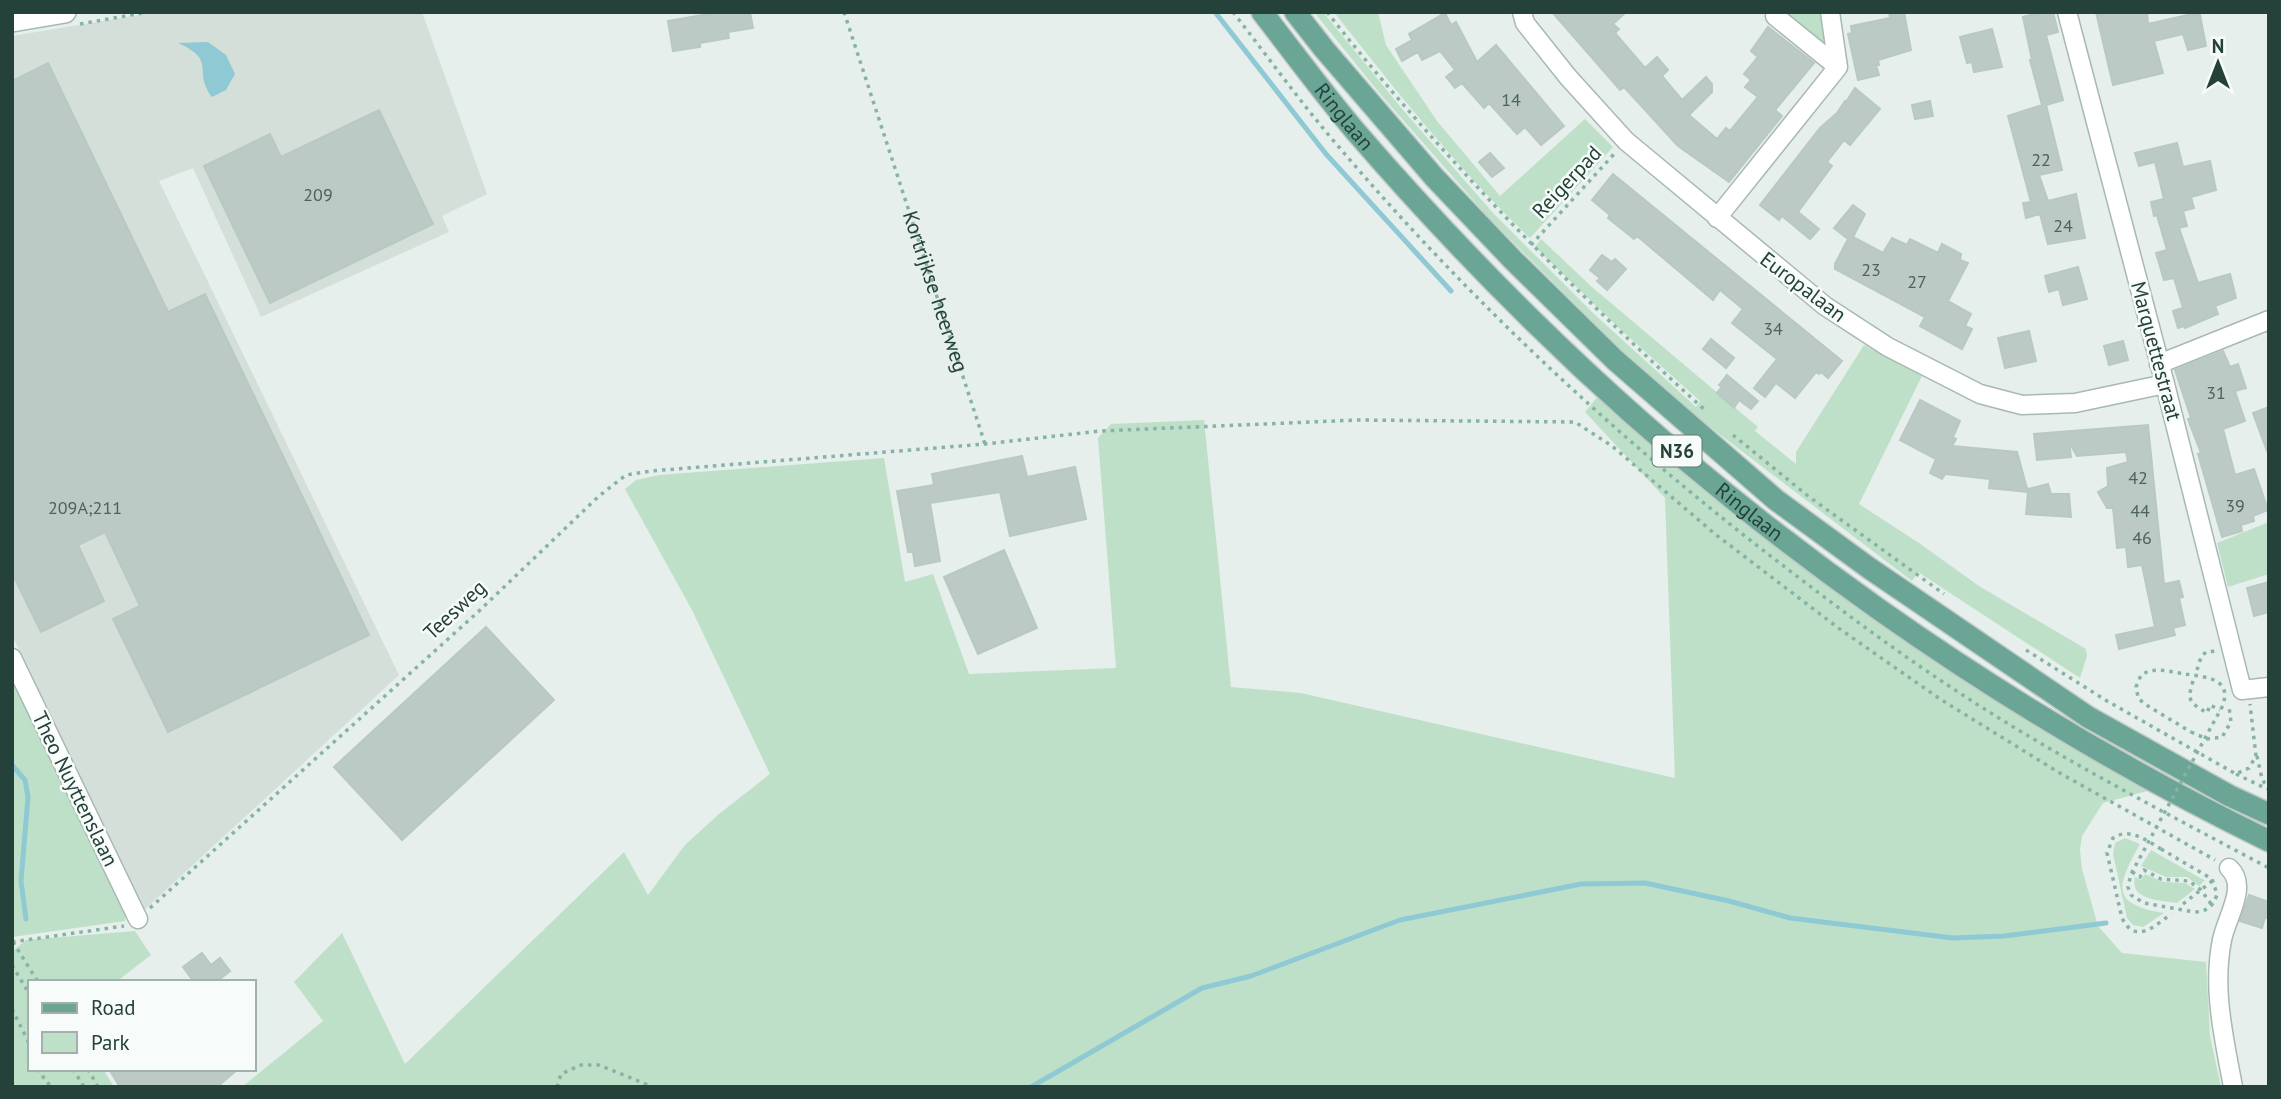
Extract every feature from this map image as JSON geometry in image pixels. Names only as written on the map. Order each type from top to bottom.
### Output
[{"type":"main road","name":"Ringlaan","points":[[1262,12],[1355,131],[1477,264],[1533,321],[1638,418],[1740,503],[1860,596],[1961,667],[2078,738],[2269,841]]},
{"type":"main road","name":"Ringlaan","points":[[1295,12],[1434,177],[1513,260],[1615,360],[1776,500],[1870,568],[2088,717],[2230,796],[2269,814]]},
{"type":"street","points":[[12,21],[65,12]]},
{"type":"street","name":"Europalaan","points":[[1522,12],[1525,23],[1568,77],[1626,141],[1825,306],[1888,348],[1980,394],[2022,405],[2075,403],[2165,384]]},
{"type":"street","points":[[1779,12],[1775,16],[1838,67]]},
{"type":"street","points":[[1717,218],[1838,67],[1830,12]]},
{"type":"street","name":"Marquettestraat","points":[[2067,12],[2242,690]]},
{"type":"street","points":[[2160,364],[2269,320]]},
{"type":"street","name":"Theo Nuyttenslaan","points":[[12,658],[138,919]]},
{"type":"street","points":[[2242,690],[2269,687]]},
{"type":"street","points":[[2223,872],[2236,876],[2237,890],[2222,939],[2218,979],[2222,1027],[2233,1087]]},
{"type":"path","name":"Kortrijkse heerweg","points":[[844,12],[985,444]]},
{"type":"path","points":[[1327,12],[1465,176],[1615,328],[1711,416]]},
{"type":"path","name":"Reigerpad","points":[[1531,245],[1626,141]]},
{"type":"path","points":[[985,444],[1100,431],[1358,420],[1575,422],[1612,446],[1715,534],[1940,699],[2223,872],[2183,904]]},
{"type":"path","points":[[1730,433],[1808,496],[1954,601]]},
{"type":"path","name":"Teesweg","points":[[138,919],[478,612],[599,496],[626,475],[985,444]]},
{"type":"path","points":[[2021,646],[2107,701],[2269,790]]},
{"type":"path","points":[[2197,670],[2201,657],[2206,652],[2216,651]]},
{"type":"path","points":[[2171,914],[2147,931],[2135,932],[2129,928],[2122,918],[2107,853],[2111,840],[2124,833],[2135,835],[2161,849],[2212,879],[2217,894],[2210,906],[2201,912],[2194,912],[2139,901],[2129,891],[2128,882],[2132,872],[2220,710],[2224,691],[2213,679],[2154,669],[2141,675],[2136,687],[2140,700],[2191,732],[2207,739],[2222,737],[2231,722],[2229,707]]},
{"type":"path","points":[[2193,681],[2189,699],[2207,713],[2210,705],[2220,710]]},
{"type":"path","points":[[2242,690],[2250,702],[2256,756],[2262,779],[2269,790]]},
{"type":"path","points":[[2236,774],[2249,768],[2256,756]]},
{"type":"path","points":[[2259,863],[2269,868]]},
{"type":"path","points":[[2132,872],[2140,877],[2144,870],[2161,879],[2189,881],[2201,890],[2216,910]]},
{"type":"path","points":[[2205,886],[2222,889]]},
{"type":"path","points":[[37,980],[12,942],[132,925],[138,919]]},
{"type":"path","points":[[12,965],[28,992]]},
{"type":"path","points":[[12,1009],[28,1047]]},
{"type":"path","points":[[557,1087],[561,1074],[581,1065],[598,1065],[653,1087]]},
{"type":"path","points":[[39,1071],[51,1087]]},
{"type":"path","points":[[74,1071],[84,1087]]},
{"type":"path","points":[[89,1071],[98,1087]]},
{"type":"path","points":[[630,1077],[630,1087]]},
{"type":"shaded area","points":[[157,12],[422,12],[487,194],[442,216],[449,232],[261,317],[193,168],[159,181],[399,675],[143,911],[12,635],[12,36]]},
{"type":"green space","points":[[1314,12],[1323,12],[1403,110],[1494,214],[1594,314],[1696,407],[1700,401],[1535,247],[1541,239],[1592,287],[1758,427],[1755,431],[1796,464],[1796,452],[1864,345],[1922,376],[1859,504],[1979,586],[2086,649],[2087,656],[2080,678],[1918,572],[1912,581],[1693,414],[1623,352],[1490,219],[1381,95]]},
{"type":"green space","points":[[1334,12],[1378,12],[1386,45],[1437,121],[1500,196],[1585,119],[1613,147],[1530,238],[1453,157]]},
{"type":"green space","points":[[1787,12],[1822,12],[1830,47],[1826,47],[1789,17]]},
{"type":"green space","points":[[1599,395],[1631,424],[2151,790],[2103,803],[2082,836],[2082,869],[2098,926],[2122,953],[2206,962],[2210,1036],[2221,1087],[242,1087],[323,1021],[294,982],[342,933],[405,1064],[624,852],[648,895],[685,845],[770,774],[692,610],[625,489],[636,480],[659,475],[884,458],[905,582],[933,574],[969,674],[1116,668],[1098,438],[1111,424],[1204,420],[1231,687],[1301,693],[1675,778],[1665,498],[1585,412]]},
{"type":"green space","points":[[2269,522],[2269,574],[2228,587],[2217,543]]},
{"type":"green space","points":[[12,679],[126,915],[125,921],[12,937]]},
{"type":"green space","points":[[2125,838],[2140,844],[2123,881],[2126,898],[2146,909],[2164,913],[2143,927],[2133,925],[2127,918],[2113,854],[2115,843]]},
{"type":"green space","points":[[2151,850],[2205,880],[2199,886],[2187,877],[2166,877],[2141,866]]},
{"type":"green space","points":[[2145,874],[2163,882],[2185,883],[2195,889],[2177,903],[2148,898],[2141,895],[2134,885],[2135,877],[2141,880]]},
{"type":"green space","points":[[135,931],[151,955],[119,980],[28,980],[28,1071],[104,1071],[114,1087],[12,1087],[12,947],[14,950],[26,940]]},
{"type":"water","points":[[208,42],[226,55],[235,74],[226,90],[212,97],[206,88],[201,61],[190,49],[178,43]]},
{"type":"building","points":[[719,12],[750,12],[753,28],[728,32],[729,38],[700,43],[700,47],[673,51],[668,21]]},
{"type":"building","points":[[1552,12],[1626,12],[1613,24],[1619,29],[1615,33],[1645,68],[1657,57],[1668,70],[1662,76],[1682,100],[1706,77],[1712,84],[1712,92],[1689,115],[1717,139],[1726,128],[1730,131],[1758,97],[1745,87],[1751,80],[1744,74],[1758,57],[1751,51],[1768,27],[1814,63],[1775,110],[1782,116],[1729,182],[1678,146],[1624,87],[1620,90]]},
{"type":"building","points":[[1889,12],[1904,12],[1911,50],[1878,60],[1879,65],[1876,65],[1879,75],[1858,80],[1848,34],[1852,33],[1851,26],[1890,18]]},
{"type":"building","points":[[2053,12],[2058,32],[2046,35],[2063,100],[2046,105],[2062,170],[2039,175],[2048,201],[2076,194],[2085,238],[2048,244],[2040,214],[2026,218],[2023,203],[2031,202],[2008,116],[2042,105],[2030,60],[2023,17]]},
{"type":"building","points":[[2096,12],[2147,12],[2148,24],[2192,14],[2200,15],[2206,46],[2188,50],[2183,34],[2154,41],[2163,73],[2113,85]]},
{"type":"building","points":[[1445,13],[1451,25],[1456,22],[1477,62],[1496,45],[1564,126],[1541,145],[1525,127],[1517,134],[1489,103],[1484,108],[1462,83],[1455,88],[1446,77],[1455,70],[1440,51],[1422,60],[1418,52],[1402,61],[1396,49],[1412,40],[1409,34]]},
{"type":"building","points":[[1992,29],[2002,67],[1974,72],[1972,62],[1967,63],[1960,37]]},
{"type":"building","points":[[48,63],[168,312],[205,294],[369,635],[168,732],[113,619],[140,606],[105,532],[78,545],[104,601],[41,632],[12,573],[12,81]]},
{"type":"building","points":[[1855,88],[1880,109],[1850,145],[1844,140],[1827,162],[1832,166],[1798,212],[1819,229],[1810,239],[1782,216],[1779,220],[1760,205]]},
{"type":"building","points":[[1930,101],[1933,116],[1915,119],[1912,105]]},
{"type":"building","points":[[379,110],[433,224],[270,303],[204,166],[270,134],[281,157]]},
{"type":"building","points":[[2177,143],[2183,167],[2210,161],[2216,190],[2191,197],[2194,208],[2183,211],[2187,226],[2179,228],[2198,283],[2230,274],[2236,298],[2215,306],[2218,314],[2185,328],[2178,328],[2173,311],[2183,308],[2174,278],[2164,280],[2156,253],[2167,250],[2151,202],[2164,199],[2155,162],[2139,166],[2135,153]]},
{"type":"building","points":[[1490,153],[1504,168],[1492,177],[1479,162]]},
{"type":"building","points":[[1613,174],[1842,361],[1828,378],[1821,372],[1816,372],[1795,398],[1776,383],[1765,397],[1754,388],[1777,359],[1732,323],[1743,309],[1720,290],[1713,300],[1637,236],[1634,239],[1608,218],[1610,215],[1592,200]]},
{"type":"building","points":[[1853,205],[1865,214],[1853,237],[1883,253],[1892,238],[1907,245],[1910,239],[1938,253],[1942,244],[1961,254],[1960,260],[1968,263],[1948,301],[1971,314],[1965,326],[1972,329],[1962,349],[1920,326],[1925,317],[1835,269],[1848,239],[1834,228]]},
{"type":"building","points":[[1602,255],[1612,262],[1615,259],[1626,269],[1607,290],[1597,281],[1600,278],[1590,270]]},
{"type":"building","points":[[2078,267],[2087,299],[2063,305],[2059,289],[2049,292],[2045,276]]},
{"type":"building","points":[[2029,331],[2036,361],[2005,368],[1998,338]]},
{"type":"building","points":[[1711,339],[1734,358],[1726,368],[1703,349]]},
{"type":"building","points":[[2123,341],[2128,360],[2109,365],[2104,346]]},
{"type":"building","points":[[2223,351],[2230,367],[2238,364],[2246,388],[2235,391],[2245,421],[2223,429],[2235,475],[2254,469],[2268,510],[2253,516],[2254,521],[2241,525],[2242,531],[2222,537],[2198,454],[2201,453],[2188,419],[2191,418],[2175,370]]},
{"type":"building","points":[[1727,375],[1758,401],[1751,409],[1739,400],[1734,408],[1717,393],[1722,387],[1719,385]]},
{"type":"building","points":[[1920,400],[1960,421],[1952,446],[2017,452],[2028,492],[1989,488],[1990,479],[1945,474],[1942,479],[1930,473],[1936,459],[1900,440]]},
{"type":"building","points":[[2269,407],[2269,451],[2267,451],[2253,413]]},
{"type":"building","points":[[2148,425],[2164,584],[2179,581],[2183,597],[2179,598],[2185,625],[2173,628],[2175,635],[2119,649],[2116,635],[2155,627],[2142,565],[2128,567],[2126,547],[2117,548],[2113,508],[2107,508],[2098,492],[2108,486],[2107,468],[2128,462],[2126,452],[2077,456],[2069,442],[2071,457],[2037,460],[2034,434]]},
{"type":"building","points":[[1022,456],[1027,477],[1075,467],[1086,519],[1010,536],[1000,492],[930,503],[940,561],[915,566],[913,552],[908,552],[897,491],[934,485],[932,474]]},
{"type":"building","points":[[2048,484],[2051,494],[2069,494],[2071,517],[2026,514],[2028,489]]},
{"type":"building","points":[[1004,550],[1037,628],[978,654],[944,577]]},
{"type":"building","points":[[2269,582],[2269,612],[2254,616],[2247,588]]},
{"type":"building","points":[[486,627],[554,700],[402,840],[334,767]]},
{"type":"building","points":[[2249,895],[2269,902],[2269,919],[2265,917],[2262,928],[2240,921]]},
{"type":"building","points":[[202,953],[211,965],[220,958],[230,971],[219,980],[193,980],[183,967]]},
{"type":"building","points":[[110,1071],[236,1071],[217,1087],[120,1087]]},
{"type":"waterway","points":[[1215,12],[1326,154],[1451,291]]},
{"type":"waterway","points":[[12,765],[25,780],[28,797],[21,881],[26,919]]},
{"type":"waterway","points":[[1031,1087],[1202,988],[1251,976],[1400,920],[1581,884],[1645,883],[1729,901],[1790,918],[1953,938],[2004,936],[2106,923]]}]
